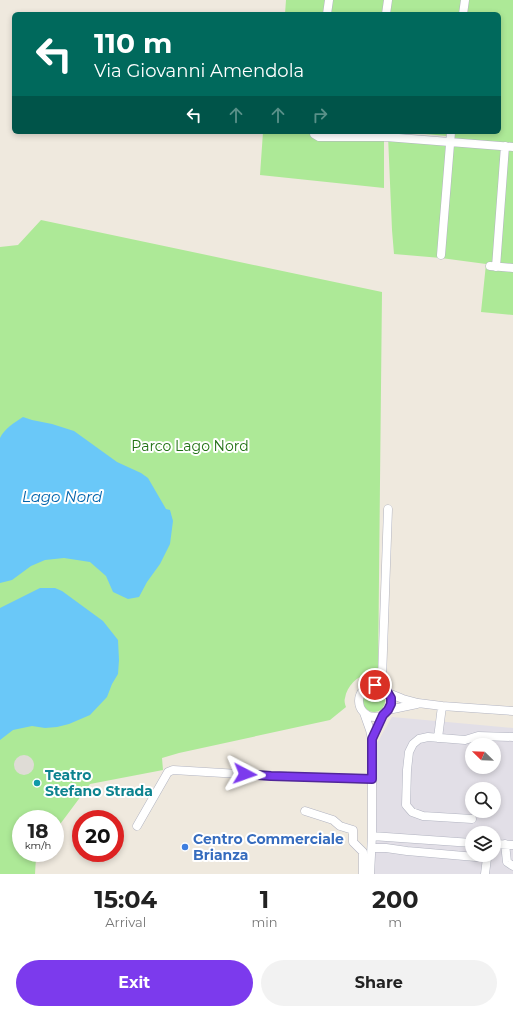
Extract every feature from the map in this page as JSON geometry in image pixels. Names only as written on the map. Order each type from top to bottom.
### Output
[{"type":"street","points":[[327,12],[329,0]]},
{"type":"street","points":[[386,12],[388,0]]},
{"type":"street","points":[[463,12],[465,0]]},
{"type":"street","points":[[314,134],[319,138],[386,137],[509,146],[493,266],[513,268]]},
{"type":"street","points":[[441,255],[451,134]]},
{"type":"street","points":[[380,686],[382,678],[388,509]]},
{"type":"street","points":[[370,874],[372,848],[372,739],[364,714],[359,706],[359,698],[362,692],[369,686],[375,685],[385,688],[391,698],[391,704],[372,739]]},
{"type":"street","points":[[388,693],[418,703],[513,711]]},
{"type":"street","points":[[364,714],[374,717],[418,703]]},
{"type":"street","points":[[438,738],[442,706]]},
{"type":"street","points":[[472,820],[423,816],[412,812],[406,805],[409,752],[413,744],[418,739],[428,737],[465,740],[478,736],[513,738]]},
{"type":"street","points":[[137,826],[168,772],[172,770],[271,776],[372,779]]},
{"type":"street","points":[[305,811],[333,820],[340,826],[353,830],[353,842],[363,852],[363,874]]},
{"type":"street","points":[[372,836],[465,843]]},
{"type":"street","points":[[509,844],[507,862],[513,866]]},
{"type":"street","points":[[372,848],[386,848],[487,858],[485,874]]},
{"type":"shaded area","points":[[392,717],[513,728],[513,874],[374,874],[377,743]]},
{"type":"shaded area","points":[[24,755],[31,758],[34,765],[31,772],[24,775],[17,772],[14,765],[17,758]]},
{"type":"green space","points":[[286,0],[464,0],[462,12],[285,12]]},
{"type":"green space","points":[[468,0],[513,0],[513,315],[481,312],[486,264],[394,254],[388,136],[453,140],[454,134],[501,134],[501,12],[466,12]]},
{"type":"green space","points":[[263,134],[345,134],[384,137],[384,188],[260,175]]},
{"type":"green space","points":[[425,134],[448,134],[447,136]]},
{"type":"green space","name":"Parco Lago Nord","points":[[41,220],[382,292],[378,674],[368,674],[356,679],[346,694],[346,707],[330,720],[179,753],[162,758],[163,770],[90,784],[64,819],[64,810],[12,810],[12,862],[36,862],[35,874],[0,874],[0,247],[18,245]]},
{"type":"green space","points":[[370,690],[378,690],[385,697],[385,705],[378,712],[370,712],[363,705],[363,697]]},
{"type":"water","name":"Lago Nord","points":[[23,417],[74,431],[117,462],[141,473],[148,478],[166,509],[170,510],[173,521],[170,544],[160,564],[147,582],[139,597],[128,599],[113,592],[106,576],[90,562],[64,558],[45,560],[31,566],[12,580],[0,583],[0,438],[13,423]]},
{"type":"water","points":[[40,588],[55,588],[62,591],[103,621],[118,640],[118,674],[107,697],[90,715],[69,724],[57,727],[45,728],[32,726],[13,730],[0,740],[0,608]]},
{"type":"place","name":"Teatro Stefano Strada","points":[[37,783]]},
{"type":"place","name":"Centro Commerciale Brianza","points":[[185,847]]},
{"type":"route","points":[[245,774],[372,779],[372,739],[383,715],[386,713],[391,704],[391,698],[385,688],[375,685]]}]
